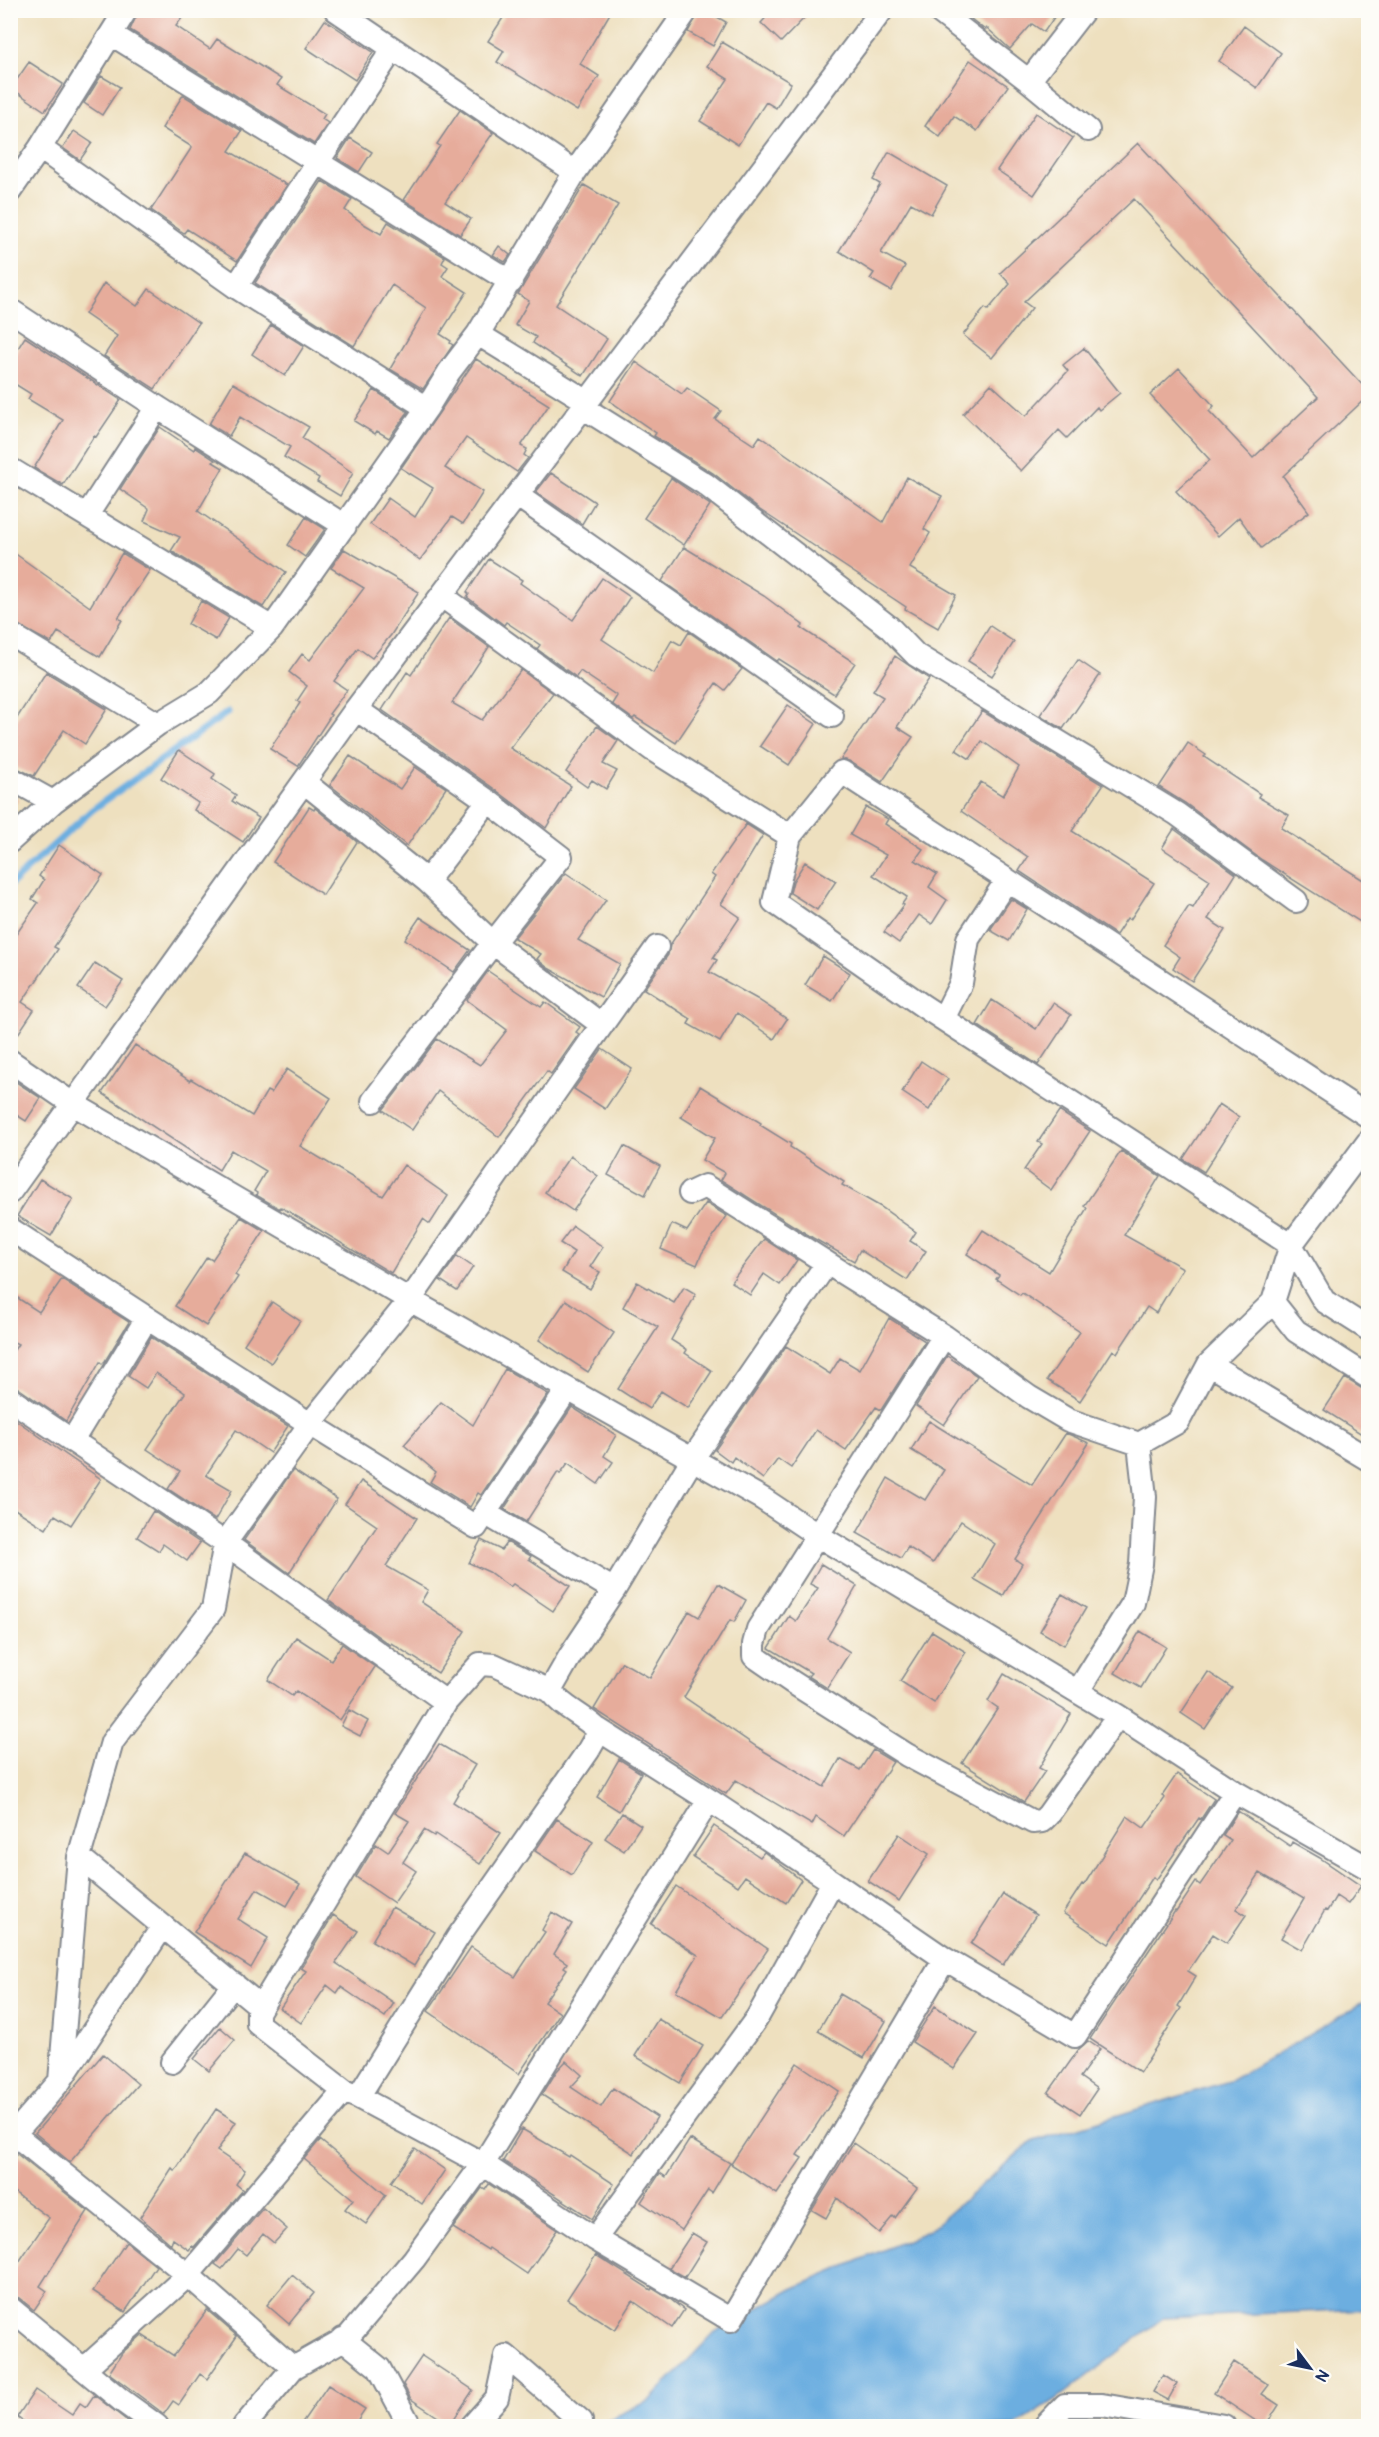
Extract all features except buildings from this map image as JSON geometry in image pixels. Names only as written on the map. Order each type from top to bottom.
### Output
[{"type":"street","points":[[10,191],[40,148],[126,10]]},
{"type":"street","points":[[336,10],[575,172]]},
{"type":"street","points":[[10,841],[52,802],[158,724],[209,693],[272,628],[427,408],[449,372],[478,334],[575,172],[687,10]]},
{"type":"street","points":[[10,1192],[356,709],[882,10]]},
{"type":"street","points":[[937,10],[1088,130]]},
{"type":"street","points":[[1029,81],[1084,10]]},
{"type":"street","points":[[111,34],[511,282]]},
{"type":"street","points":[[236,287],[393,49]]},
{"type":"street","points":[[40,148],[236,287],[427,408]]},
{"type":"street","points":[[10,310],[156,407],[345,526]]},
{"type":"street","points":[[478,334],[705,484],[889,627],[916,655],[1177,814],[1296,901]]},
{"type":"street","points":[[87,515],[156,407]]},
{"type":"street","points":[[10,469],[272,628]]},
{"type":"street","points":[[518,496],[832,716]]},
{"type":"street","points":[[442,596],[653,750],[790,836]]},
{"type":"street","points":[[10,634],[158,724]]},
{"type":"street","points":[[356,709],[488,801],[561,857],[373,1101]]},
{"type":"street","points":[[1368,1116],[842,772],[790,836],[774,902],[943,1019],[1291,1245],[1324,1301],[1368,1329]]},
{"type":"street","points":[[10,778],[52,802]]},
{"type":"street","points":[[304,782],[427,881],[493,943],[602,1025]]},
{"type":"street","points":[[427,881],[488,801]]},
{"type":"street","points":[[943,1019],[961,983],[968,939],[1007,880]]},
{"type":"street","points":[[60,2081],[79,1857],[112,1742],[213,1609],[225,1542],[310,1425],[410,1300],[657,947]]},
{"type":"street","points":[[10,1061],[74,1104],[410,1300],[763,1499],[818,1535],[1078,1691],[1235,1792],[1368,1868]]},
{"type":"street","points":[[690,1193],[705,1186],[944,1336],[1029,1397],[1068,1420],[1139,1444],[1178,1422],[1209,1364],[1273,1302],[1291,1245],[1368,1142]]},
{"type":"street","points":[[10,1229],[310,1425],[476,1527],[567,1390]]},
{"type":"street","points":[[550,1691],[693,1458],[827,1263]]},
{"type":"street","points":[[1273,1302],[1296,1331],[1368,1377]]},
{"type":"street","points":[[72,1441],[147,1318]]},
{"type":"street","points":[[944,1336],[758,1629],[754,1656],[907,1755],[1033,1822],[1042,1821],[1048,1815],[1118,1716]]},
{"type":"street","points":[[1209,1364],[1368,1459]]},
{"type":"street","points":[[10,1399],[225,1542],[446,1702]]},
{"type":"street","points":[[1078,1691],[1133,1603],[1142,1564],[1145,1497],[1139,1444]]},
{"type":"street","points":[[485,1512],[614,1590]]},
{"type":"street","points":[[945,1959],[731,2320],[595,2240],[483,2164],[351,2094],[258,2024],[258,2012],[446,1702],[480,1664],[494,1665],[550,1691],[557,1701],[586,1718],[596,1728],[709,1800],[945,1959],[1075,2036],[1235,1792]]},
{"type":"street","points":[[84,2369],[188,2275],[351,2094],[588,1751],[596,1737],[596,1728]]},
{"type":"street","points":[[244,2427],[293,2368],[348,2337],[414,2259],[483,2164],[709,1800]]},
{"type":"street","points":[[79,1857],[261,2007]]},
{"type":"street","points":[[595,2240],[757,2018],[832,1882]]},
{"type":"street","points":[[163,1926],[60,2081],[12,2136],[188,2275],[293,2368]]},
{"type":"street","points":[[172,2062],[234,1984]]},
{"type":"street","points":[[10,2308],[157,2427]]},
{"type":"street","points":[[344,2339],[379,2368],[410,2427]]},
{"type":"street","points":[[472,2427],[497,2398],[506,2356],[581,2421]]},
{"type":"street","points":[[1045,2427],[1065,2405],[1102,2405],[1224,2427]]},
{"type":"water","points":[[1368,2000],[1368,2309],[1163,2318],[1057,2399],[1014,2426],[595,2426],[649,2401],[715,2332],[792,2289],[928,2231],[1031,2142],[1232,2080]]},
{"type":"waterway","points":[[10,885],[92,810],[228,712]]}]
